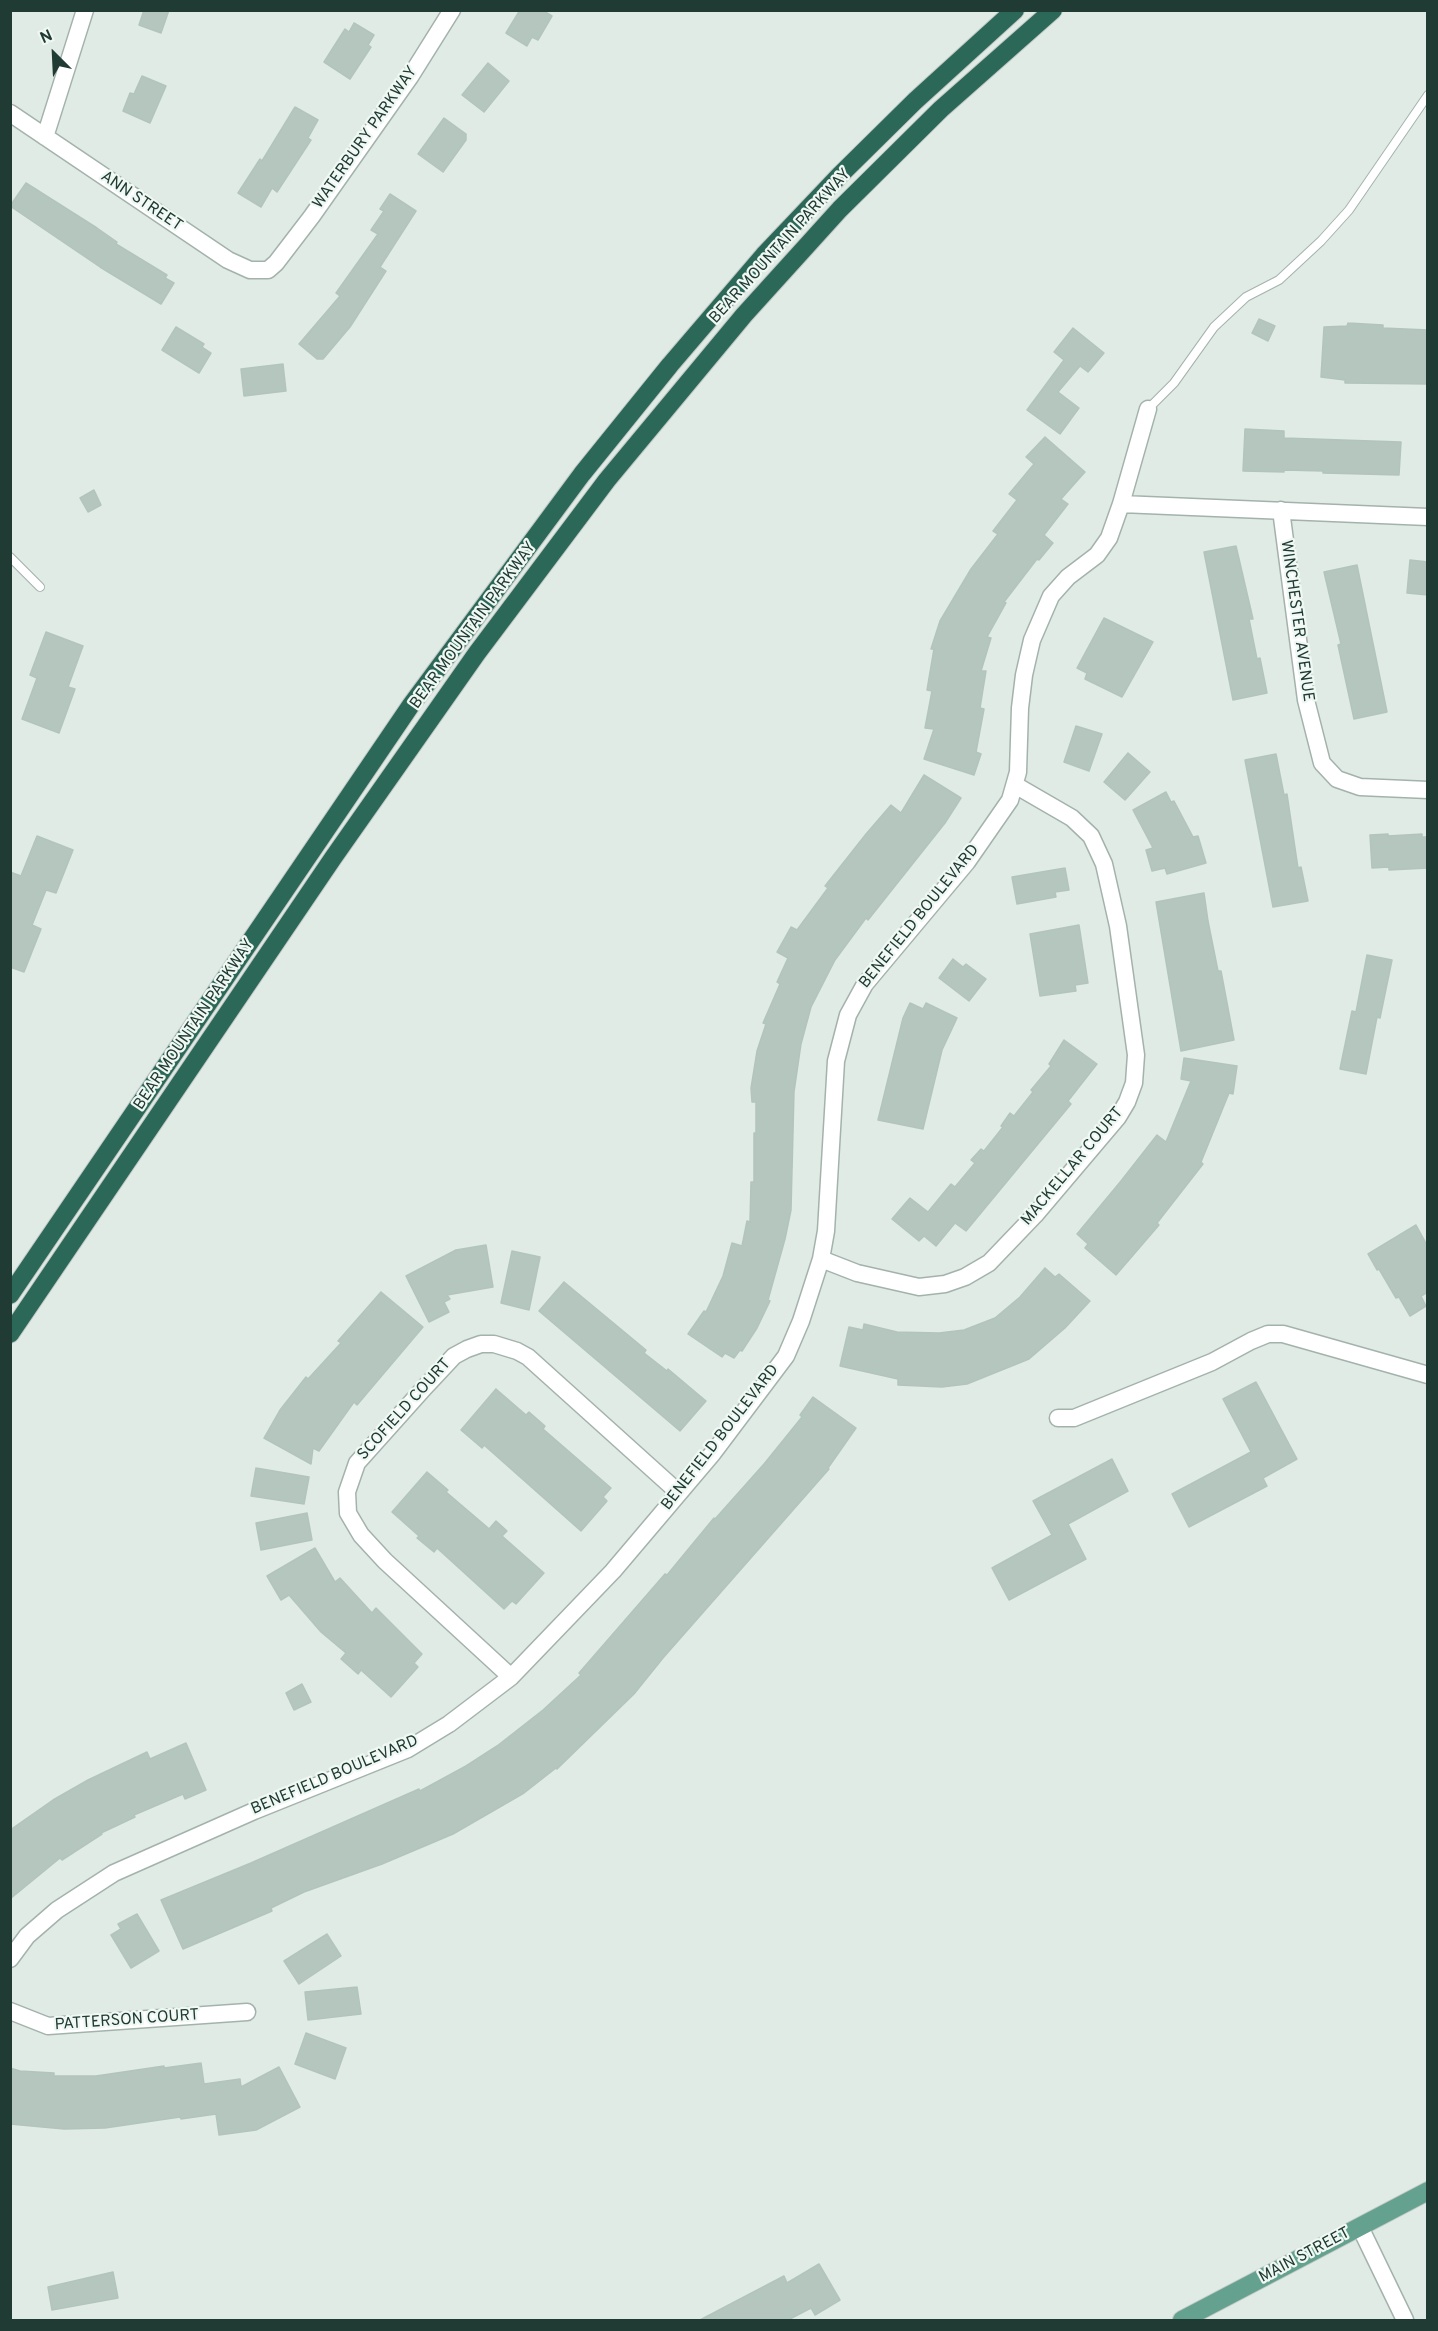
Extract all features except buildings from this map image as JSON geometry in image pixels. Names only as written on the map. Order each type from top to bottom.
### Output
[{"type":"highway","name":"BEAR MOUNTAIN PARKWAY","points":[[10,1294],[411,705],[582,474],[670,365],[772,247],[840,175],[915,101],[1015,10]]},
{"type":"highway","name":"BEAR MOUNTAIN PARKWAY","points":[[10,1334],[362,815],[477,653],[607,480],[724,338],[840,209],[941,109],[1053,10]]},
{"type":"main road","name":"MAIN STREET","points":[[1182,2320],[1428,2191]]},
{"type":"street","points":[[45,137],[85,10]]},
{"type":"street","name":"WATERBURY PARKWAY","points":[[276,263],[411,77],[452,10]]},
{"type":"street","name":"ANN STREET","points":[[10,113],[228,260],[250,270],[268,270],[276,263]]},
{"type":"street","name":"BENEFIELD BOULEVARD","points":[[10,1959],[27,1936],[57,1910],[114,1873],[254,1811],[408,1749],[449,1724],[511,1677],[613,1571],[714,1454],[786,1356],[801,1321],[821,1259],[826,1231],[836,1061],[848,1015],[865,984],[967,862],[1010,800],[1018,772],[1020,708],[1032,640],[1051,596],[1068,577],[1097,555],[1109,538],[1148,409]]},
{"type":"street","points":[[1121,504],[1428,517]]},
{"type":"street","name":"WINCHESTER AVENUE","points":[[1281,510],[1306,700],[1322,763],[1337,778],[1360,787],[1428,790]]},
{"type":"street","name":"MACKELLAR COURT","points":[[821,1259],[857,1273],[920,1287],[945,1284],[965,1278],[989,1263],[1035,1215],[1118,1117],[1127,1102],[1134,1083],[1136,1055],[1118,926],[1104,864],[1091,837],[1072,818],[1015,785]]},
{"type":"street","points":[[1058,1418],[1074,1418],[1212,1362],[1269,1334],[1283,1334],[1428,1375]]},
{"type":"street","name":"SCOFIELD COURT","points":[[511,1677],[361,1536],[348,1513],[347,1492],[357,1463],[425,1387],[454,1356],[468,1349],[481,1344],[494,1344],[518,1351],[528,1357],[680,1493]]},
{"type":"street","name":"PATTERSON COURT","points":[[10,2011],[48,2026],[247,2012]]},
{"type":"street","points":[[1360,2227],[1405,2320]]},
{"type":"lane","points":[[1148,409],[1174,383],[1214,327],[1246,297],[1279,280],[1322,241],[1349,210],[1428,95]]},
{"type":"lane","points":[[10,557],[40,587]]}]
